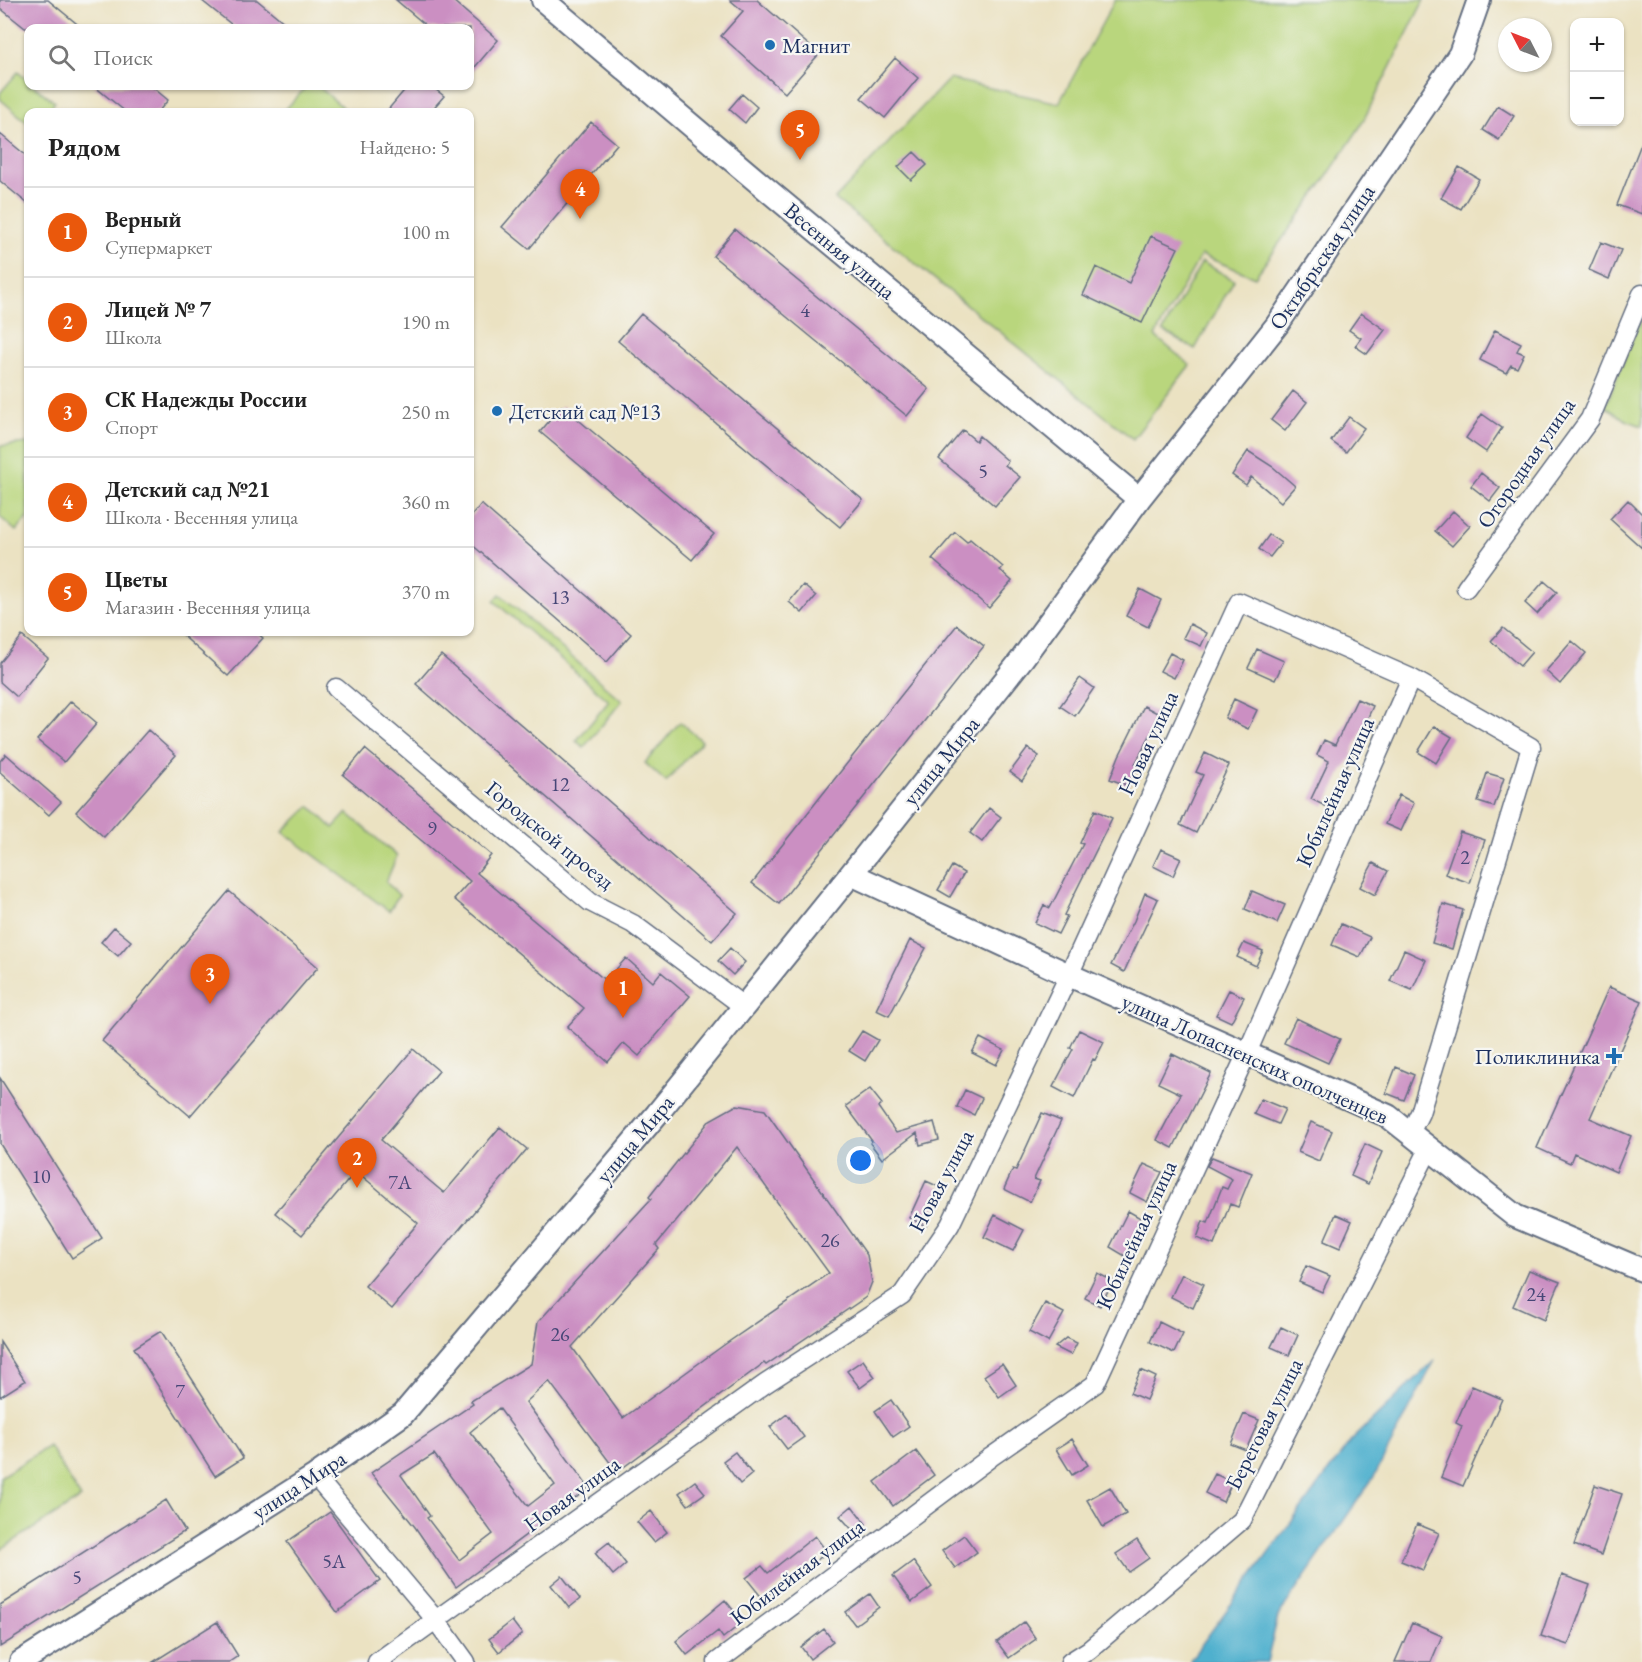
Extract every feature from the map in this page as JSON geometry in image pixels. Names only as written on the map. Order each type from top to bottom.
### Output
[{"type":"street","name":"Весенняя улица","points":[[543,0],[779,200],[1139,499]]},
{"type":"street","name":"Октябрьская улица","points":[[1139,499],[1283,316],[1460,54],[1479,0]]},
{"type":"street","name":"Огородная улица","points":[[1466,588],[1590,419],[1642,294]]},
{"type":"street","name":"улица Мира","points":[[21,1662],[315,1476],[403,1414],[657,1114],[851,874],[1022,659],[1139,499]]},
{"type":"street","name":"Новая улица","points":[[377,1662],[765,1384],[902,1295],[950,1225],[1069,975],[1239,602],[1411,678]]},
{"type":"street","name":"Юбилейная улица","points":[[717,1662],[992,1457],[1095,1384],[1247,1053],[1411,678]]},
{"type":"street","points":[[1410,1133],[1420,1113],[1531,747],[1411,678]]},
{"type":"street","name":"Городской проезд","points":[[336,688],[590,902],[633,924],[743,1006]]},
{"type":"street","name":"улица Лопасненских ополченцев","points":[[851,874],[1069,975],[1388,1116],[1515,1216],[1642,1270]]},
{"type":"street","name":"Береговая улица","points":[[1070,1662],[1089,1650],[1242,1520],[1429,1149]]},
{"type":"street","points":[[315,1476],[435,1619],[466,1662]]},
{"type":"green space","points":[[1115,0],[1424,0],[1360,127],[1255,277],[1201,255],[1155,336],[1190,365],[1133,439],[835,199],[949,79],[1059,103]]},
{"type":"green space","points":[[18,72],[24,77],[24,90],[39,90],[55,102],[50,108],[24,108],[24,120],[0,99],[0,93]]},
{"type":"green space","points":[[303,90],[323,90],[343,108],[287,108]]},
{"type":"green space","points":[[1202,262],[1234,280],[1195,349],[1163,331]]},
{"type":"green space","points":[[1642,316],[1642,426],[1626,420],[1605,407]]},
{"type":"green space","points":[[24,443],[24,522],[16,531],[0,517],[0,446]]},
{"type":"green space","points":[[500,594],[622,701],[584,747],[576,741],[609,701],[494,601]]},
{"type":"green space","points":[[680,722],[702,741],[666,782],[645,763]]},
{"type":"green space","points":[[310,806],[333,828],[347,813],[397,856],[386,882],[399,895],[389,911],[283,832]]},
{"type":"green space","points":[[49,1446],[81,1498],[0,1550],[0,1477]]},
{"type":"water","points":[[1435,1360],[1375,1475],[1278,1616],[1267,1662],[1191,1662],[1190,1660],[1351,1441]]},
{"type":"building","points":[[0,0],[48,0],[77,24],[24,24],[24,27],[0,8]]},
{"type":"building","points":[[201,0],[257,0],[286,24],[231,24]]},
{"type":"building","points":[[396,0],[452,0],[498,40],[474,68],[474,24],[424,24]]},
{"type":"building","name":"Магнит","points":[[730,0],[757,0],[819,54],[785,93],[721,36],[743,11]]},
{"type":"building","points":[[895,58],[918,78],[885,118],[861,98]]},
{"type":"building","points":[[99,90],[156,90],[168,100],[161,108],[121,108]]},
{"type":"building","points":[[405,90],[436,90],[444,96],[434,108],[389,108]]},
{"type":"building","points":[[742,94],[757,107],[745,123],[729,109]]},
{"type":"building","points":[[1498,106],[1514,116],[1499,140],[1483,130]]},
{"type":"building","points":[[591,122],[617,144],[529,249],[502,227]]},
{"type":"building","points":[[0,134],[24,154],[24,201],[0,181]]},
{"type":"building","points":[[1642,144],[1642,214],[1617,205]]},
{"type":"building","points":[[914,152],[927,165],[911,180],[898,167]]},
{"type":"building","points":[[1459,167],[1479,179],[1461,209],[1441,198]]},
{"type":"building","points":[[735,229],[929,389],[907,416],[713,256]]},
{"type":"building","points":[[1151,236],[1178,248],[1142,323],[1083,295],[1096,267],[1129,283]]},
{"type":"building","points":[[1601,242],[1621,250],[1609,279],[1589,270]]},
{"type":"building","points":[[1361,313],[1385,330],[1367,354],[1355,346],[1361,338],[1349,330]]},
{"type":"building","points":[[641,314],[863,500],[840,527],[618,341]]},
{"type":"building","points":[[1495,330],[1521,343],[1517,351],[1524,354],[1517,368],[1511,365],[1506,373],[1480,360]]},
{"type":"building","points":[[1293,391],[1307,402],[1285,431],[1271,420]]},
{"type":"building","points":[[562,406],[714,534],[692,560],[540,432]]},
{"type":"building","points":[[1482,414],[1502,428],[1486,452],[1466,438]]},
{"type":"building","points":[[1349,417],[1364,428],[1346,452],[1331,441]]},
{"type":"building","points":[[963,430],[976,441],[979,436],[1008,461],[1005,465],[1020,477],[995,506],[939,459]]},
{"type":"building","points":[[1248,451],[1273,467],[1295,486],[1281,502],[1251,477],[1246,485],[1232,475]]},
{"type":"building","points":[[1481,473],[1500,488],[1490,501],[1471,486]]},
{"type":"building","points":[[1628,500],[1642,514],[1642,548],[1610,519]]},
{"type":"building","points":[[481,504],[631,634],[607,662],[474,546],[474,513]]},
{"type":"building","points":[[1453,511],[1470,526],[1452,546],[1435,531]]},
{"type":"building","points":[[955,532],[967,542],[970,539],[1003,567],[1000,570],[1012,581],[989,608],[932,559]]},
{"type":"building","points":[[1269,535],[1281,543],[1270,557],[1259,549]]},
{"type":"building","points":[[1544,581],[1557,592],[1537,614],[1525,603]]},
{"type":"building","points":[[803,585],[816,596],[802,613],[789,602]]},
{"type":"building","points":[[1140,589],[1161,600],[1148,627],[1126,616]]},
{"type":"building","points":[[1190,624],[1207,633],[1201,646],[1183,638]]},
{"type":"building","points":[[957,625],[984,646],[779,904],[752,883]]},
{"type":"building","points":[[1503,628],[1532,652],[1520,666],[1491,641]]},
{"type":"building","points":[[22,636],[48,658],[17,697],[0,682],[0,663]]},
{"type":"building","points":[[183,636],[261,636],[263,638],[228,676]]},
{"type":"building","points":[[1572,641],[1586,653],[1560,684],[1546,671]]},
{"type":"building","points":[[1257,649],[1284,661],[1275,680],[1248,668]]},
{"type":"building","points":[[1170,653],[1183,660],[1174,678],[1160,671]]},
{"type":"building","points":[[441,655],[737,913],[712,941],[416,684]]},
{"type":"building","points":[[1080,678],[1094,688],[1075,716],[1060,706]]},
{"type":"building","points":[[1234,699],[1257,710],[1248,729],[1225,718]]},
{"type":"building","points":[[1357,699],[1373,706],[1353,754],[1325,806],[1311,799],[1329,761],[1317,755],[1324,740],[1335,745]]},
{"type":"building","points":[[71,701],[97,723],[64,762],[37,740]]},
{"type":"building","points":[[1144,706],[1161,715],[1135,764],[1138,765],[1129,786],[1110,779]]},
{"type":"building","points":[[1434,726],[1452,737],[1436,763],[1418,752]]},
{"type":"building","points":[[148,730],[176,755],[104,837],[76,812]]},
{"type":"building","points":[[1028,748],[1039,756],[1022,781],[1010,772]]},
{"type":"building","points":[[365,749],[491,855],[477,873],[606,981],[626,958],[653,982],[661,972],[690,996],[639,1056],[624,1043],[608,1062],[567,1027],[584,1008],[454,899],[470,881],[343,775]]},
{"type":"building","points":[[1205,753],[1229,765],[1196,833],[1180,825],[1203,775],[1196,772]]},
{"type":"building","points":[[6,754],[61,802],[49,815],[0,772],[0,761]]},
{"type":"building","points":[[1487,773],[1504,778],[1494,807],[1478,802]]},
{"type":"building","points":[[1399,795],[1414,803],[1401,831],[1385,824]]},
{"type":"building","points":[[989,808],[1001,817],[982,842],[970,833]]},
{"type":"building","points":[[1095,810],[1112,818],[1064,915],[1067,916],[1058,934],[1035,923],[1044,905],[1050,908],[1083,844],[1080,843]]},
{"type":"building","points":[[1460,832],[1485,840],[1470,883],[1445,874]]},
{"type":"building","points":[[1161,849],[1181,858],[1173,876],[1153,866]]},
{"type":"building","points":[[1373,863],[1388,871],[1375,895],[1360,887]]},
{"type":"building","points":[[952,866],[964,873],[950,897],[938,890]]},
{"type":"building","points":[[229,891],[318,967],[190,1116],[102,1041]]},
{"type":"building","points":[[1252,891],[1285,905],[1277,923],[1245,909]]},
{"type":"building","points":[[1145,893],[1158,899],[1124,972],[1111,965],[1134,921]]},
{"type":"building","points":[[1443,904],[1463,910],[1452,949],[1432,943]]},
{"type":"building","points":[[1341,924],[1370,937],[1360,957],[1332,945]]},
{"type":"building","points":[[114,927],[131,941],[118,956],[101,942]]},
{"type":"building","points":[[910,940],[926,948],[889,1016],[876,1010]]},
{"type":"building","points":[[1244,943],[1263,951],[1256,966],[1237,957]]},
{"type":"building","points":[[730,948],[745,962],[733,975],[718,961]]},
{"type":"building","points":[[1404,950],[1426,960],[1412,990],[1390,981]]},
{"type":"building","points":[[1609,987],[1642,1001],[1590,1118],[1631,1136],[1616,1172],[1574,1153],[1570,1163],[1537,1148]]},
{"type":"building","points":[[1229,990],[1244,997],[1231,1022],[1216,1015]]},
{"type":"building","points":[[1296,1018],[1340,1039],[1328,1063],[1284,1043]]},
{"type":"building","points":[[1079,1030],[1104,1042],[1074,1098],[1053,1087],[1073,1049],[1070,1048]]},
{"type":"building","points":[[862,1031],[878,1040],[865,1061],[849,1051]]},
{"type":"building","points":[[980,1038],[1004,1050],[996,1065],[972,1053]]},
{"type":"building","points":[[413,1049],[439,1071],[381,1140],[444,1193],[500,1127],[527,1149],[392,1309],[365,1286],[418,1223],[356,1171],[302,1235],[275,1213]]},
{"type":"building","points":[[1172,1054],[1211,1073],[1173,1148],[1157,1140],[1181,1094],[1158,1083]]},
{"type":"building","points":[[1396,1067],[1414,1075],[1404,1100],[1386,1093]]},
{"type":"building","points":[[0,1078],[102,1238],[72,1258],[0,1144]]},
{"type":"building","points":[[870,1089],[882,1104],[878,1107],[896,1133],[934,1122],[939,1140],[920,1145],[917,1133],[882,1159],[870,1143],[872,1141],[846,1106]]},
{"type":"building","points":[[965,1090],[982,1098],[974,1115],[957,1107]]},
{"type":"building","points":[[1261,1099],[1285,1109],[1278,1124],[1254,1114]]},
{"type":"building","points":[[737,1105],[765,1110],[867,1255],[872,1282],[866,1297],[766,1365],[764,1363],[617,1472],[549,1381],[526,1402],[589,1488],[456,1587],[415,1527],[371,1473],[473,1404],[471,1401],[531,1364],[538,1322],[651,1199],[649,1197],[710,1120]],"holes":[[[737,1147],[829,1273],[623,1418],[572,1347],[659,1249],[656,1245]],[[499,1408],[555,1485],[528,1506],[470,1432]],[[434,1454],[493,1534],[459,1560],[427,1518],[430,1516],[401,1475]]]},
{"type":"building","points":[[1042,1113],[1061,1121],[1034,1179],[1040,1181],[1030,1202],[1004,1189],[1013,1169],[1016,1170]]},
{"type":"building","points":[[1311,1122],[1332,1131],[1319,1161],[1298,1152]]},
{"type":"building","points":[[1365,1144],[1382,1152],[1368,1184],[1351,1176]]},
{"type":"building","points":[[1212,1157],[1252,1173],[1238,1207],[1230,1204],[1214,1245],[1197,1238],[1203,1221],[1208,1223],[1222,1187],[1227,1189],[1232,1179],[1207,1166]]},
{"type":"building","points":[[1144,1164],[1162,1172],[1147,1202],[1130,1193]]},
{"type":"building","points":[[926,1181],[944,1189],[926,1226],[909,1218]]},
{"type":"building","points":[[1128,1211],[1144,1220],[1125,1256],[1110,1247]]},
{"type":"building","points":[[1336,1214],[1352,1221],[1340,1248],[1324,1241]]},
{"type":"building","points":[[995,1215],[1024,1230],[1013,1251],[984,1237]]},
{"type":"building","points":[[1306,1266],[1330,1276],[1322,1292],[1299,1282]]},
{"type":"building","points":[[1529,1270],[1560,1282],[1544,1320],[1513,1306]]},
{"type":"building","points":[[1097,1273],[1113,1281],[1100,1306],[1085,1298]]},
{"type":"building","points":[[1182,1274],[1204,1284],[1193,1308],[1171,1297]]},
{"type":"building","points":[[1045,1303],[1064,1313],[1048,1342],[1029,1332]]},
{"type":"building","points":[[1159,1322],[1183,1334],[1174,1353],[1150,1342]]},
{"type":"building","points":[[1281,1327],[1298,1335],[1289,1355],[1271,1347]]},
{"type":"building","points":[[161,1331],[243,1458],[215,1476],[134,1348]]},
{"type":"building","points":[[1066,1338],[1077,1343],[1071,1355],[1055,1347]]},
{"type":"building","points":[[0,1342],[25,1381],[0,1397]]},
{"type":"building","points":[[863,1360],[875,1377],[860,1388],[847,1371]]},
{"type":"building","points":[[1002,1364],[1016,1385],[999,1397],[984,1376]]},
{"type":"building","points":[[1141,1370],[1156,1377],[1146,1400],[1130,1393]]},
{"type":"building","points":[[1472,1386],[1502,1399],[1463,1486],[1441,1477],[1462,1426],[1456,1423]]},
{"type":"building","points":[[891,1400],[909,1426],[893,1437],[875,1411]]},
{"type":"building","points":[[787,1414],[804,1437],[787,1449],[770,1427]]},
{"type":"building","points":[[1244,1414],[1259,1420],[1246,1450],[1231,1444]]},
{"type":"building","points":[[1072,1439],[1088,1465],[1072,1475],[1056,1449]]},
{"type":"building","points":[[916,1451],[934,1475],[893,1506],[875,1482]]},
{"type":"building","points":[[735,1452],[752,1474],[740,1484],[723,1461]]},
{"type":"building","points":[[1215,1474],[1232,1482],[1223,1502],[1205,1493]]},
{"type":"building","points":[[695,1481],[705,1493],[688,1505],[679,1493]]},
{"type":"building","points":[[1595,1485],[1622,1494],[1601,1555],[1574,1545]]},
{"type":"building","points":[[1110,1487],[1126,1514],[1103,1527],[1087,1500]]},
{"type":"building","points":[[166,1500],[185,1531],[0,1647],[0,1605]]},
{"type":"building","points":[[852,1506],[866,1524],[855,1533],[840,1516]]},
{"type":"building","points":[[651,1511],[667,1532],[654,1542],[637,1522]]},
{"type":"building","points":[[330,1512],[380,1581],[337,1612],[287,1542]]},
{"type":"building","points":[[1417,1524],[1439,1533],[1423,1570],[1401,1561]]},
{"type":"building","points":[[964,1535],[977,1552],[955,1568],[942,1551]]},
{"type":"building","points":[[815,1536],[827,1552],[801,1573],[798,1570],[763,1599],[746,1578],[762,1566],[768,1573]]},
{"type":"building","points":[[1137,1540],[1149,1558],[1129,1572],[1116,1554]]},
{"type":"building","points":[[609,1542],[626,1564],[613,1575],[595,1553]]},
{"type":"building","points":[[913,1561],[932,1587],[912,1602],[893,1576]]},
{"type":"building","points":[[1562,1575],[1590,1585],[1568,1645],[1541,1636]]},
{"type":"building","points":[[562,1576],[580,1599],[569,1608],[551,1585]]},
{"type":"building","points":[[870,1594],[879,1607],[855,1625],[845,1612]]},
{"type":"building","points":[[725,1600],[743,1622],[723,1638],[718,1631],[687,1655],[676,1641]]},
{"type":"building","points":[[512,1621],[522,1634],[499,1652],[489,1639]]},
{"type":"building","points":[[217,1622],[238,1656],[229,1662],[153,1662]]},
{"type":"building","points":[[1024,1622],[1036,1639],[1009,1658],[997,1642]]},
{"type":"building","points":[[1412,1623],[1442,1636],[1431,1662],[1395,1662]]},
{"type":"building","points":[[824,1629],[833,1641],[810,1659],[801,1647]]},
{"type":"place","name":"Магнит","points":[[770,45]]},
{"type":"place","name":"Цветы","points":[[800,160]]},
{"type":"place","name":"Детский сад №21","points":[[580,219]]},
{"type":"place","name":"Детский сад №13","points":[[497,411]]},
{"type":"place","name":"СК Надежды России","points":[[210,1004]]},
{"type":"place","name":"Верный","points":[[623,1018]]},
{"type":"place","name":"Поликлиника","points":[[1614,1056]]},
{"type":"place","name":"Лицей № 7","points":[[357,1188]]}]
